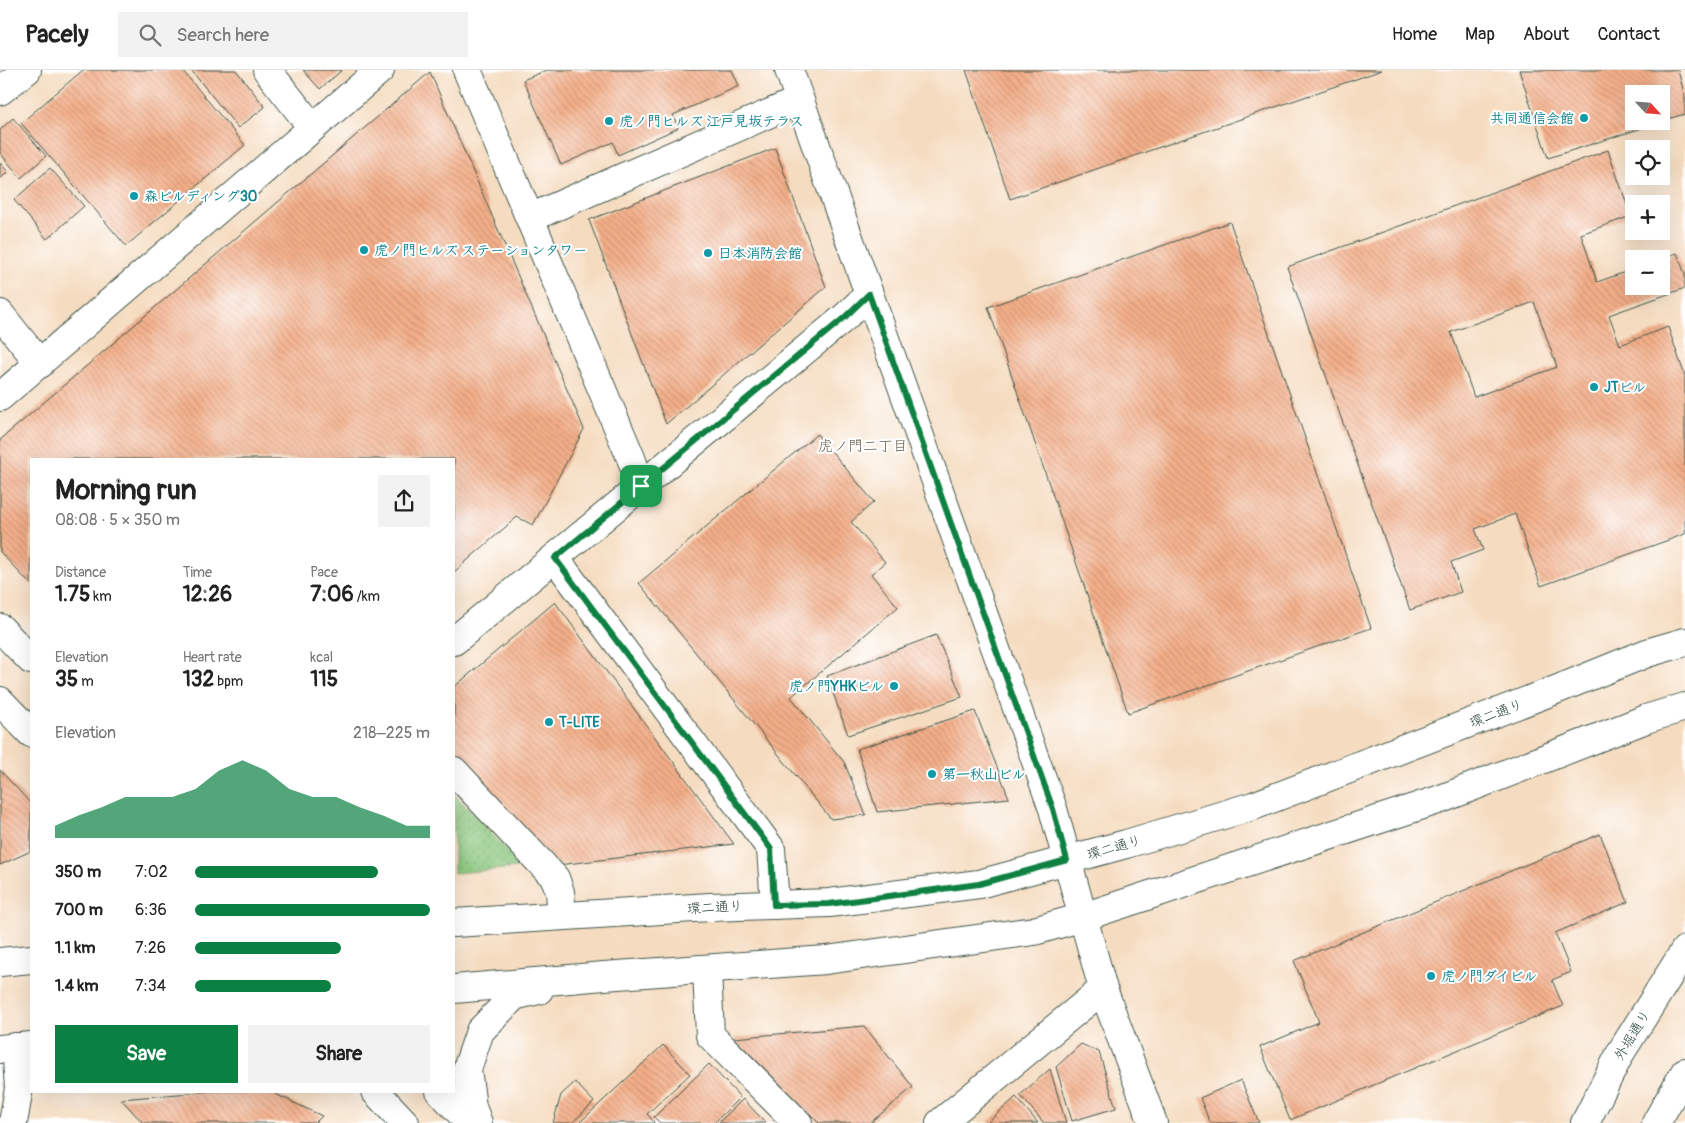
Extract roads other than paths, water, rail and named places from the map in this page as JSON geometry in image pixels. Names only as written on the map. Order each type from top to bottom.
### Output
[{"type":"main road","points":[[0,92],[28,70]]},
{"type":"main road","points":[[267,70],[312,128]]},
{"type":"main road","points":[[0,397],[380,70]]},
{"type":"main road","points":[[467,70],[631,458],[641,486]]},
{"type":"main road","points":[[789,70],[1053,809],[1101,983],[1153,1123]]},
{"type":"main road","points":[[530,218],[800,100]]},
{"type":"main road","points":[[455,640],[845,317],[869,294]]},
{"type":"main road","points":[[0,314],[40,364]]},
{"type":"main road","points":[[555,558],[771,849],[774,905]]},
{"type":"main road","points":[[0,628],[30,659]]},
{"type":"main road","name":"環二通り","points":[[455,923],[710,907],[829,904],[979,884],[1253,806],[1549,692],[1647,652],[1685,642]]},
{"type":"main road","points":[[0,701],[30,733]]},
{"type":"main road","points":[[455,989],[846,958],[1034,931],[1083,917],[1441,799],[1646,719],[1685,707]]},
{"type":"main road","points":[[1646,719],[1685,716]]},
{"type":"main road","points":[[455,772],[556,878],[560,892],[562,916]]},
{"type":"main road","name":"外堀通り","points":[[1586,1123],[1621,1052],[1685,950]]},
{"type":"main road","points":[[707,970],[710,1035],[798,1123]]},
{"type":"main road","points":[[478,1123],[472,1107],[467,1069],[480,1031],[514,996],[604,976]]},
{"type":"main road","points":[[940,1123],[1101,983]]},
{"type":"main road","points":[[13,1123],[19,1088],[16,1048]]},
{"type":"main road","points":[[1656,1123],[1685,1072]]},
{"type":"main road","points":[[377,1093],[405,1123]]},
{"type":"main road","points":[[442,1093],[470,1123]]},
{"type":"place","name":"共同通信会館","points":[[1584,118]]},
{"type":"place","name":"虎ノ門ヒルズ 江戸見坂テラス","points":[[609,121]]},
{"type":"place","name":"森ビルディング30","points":[[134,196]]},
{"type":"place","name":"虎ノ門ヒルズ ステーションタワー","points":[[364,250]]},
{"type":"place","name":"日本消防会館","points":[[708,253]]},
{"type":"place","name":"JTビル","points":[[1594,387]]},
{"type":"place","name":"虎ノ門YHKビル","points":[[894,686]]},
{"type":"place","name":"T-LITE","points":[[549,722]]},
{"type":"place","name":"第一秋山ビル","points":[[932,774]]},
{"type":"place","name":"虎ノ門ダイビル","points":[[1431,976]]},
{"type":"district","name":"虎ノ門二丁目","points":[[863,446]]}]
